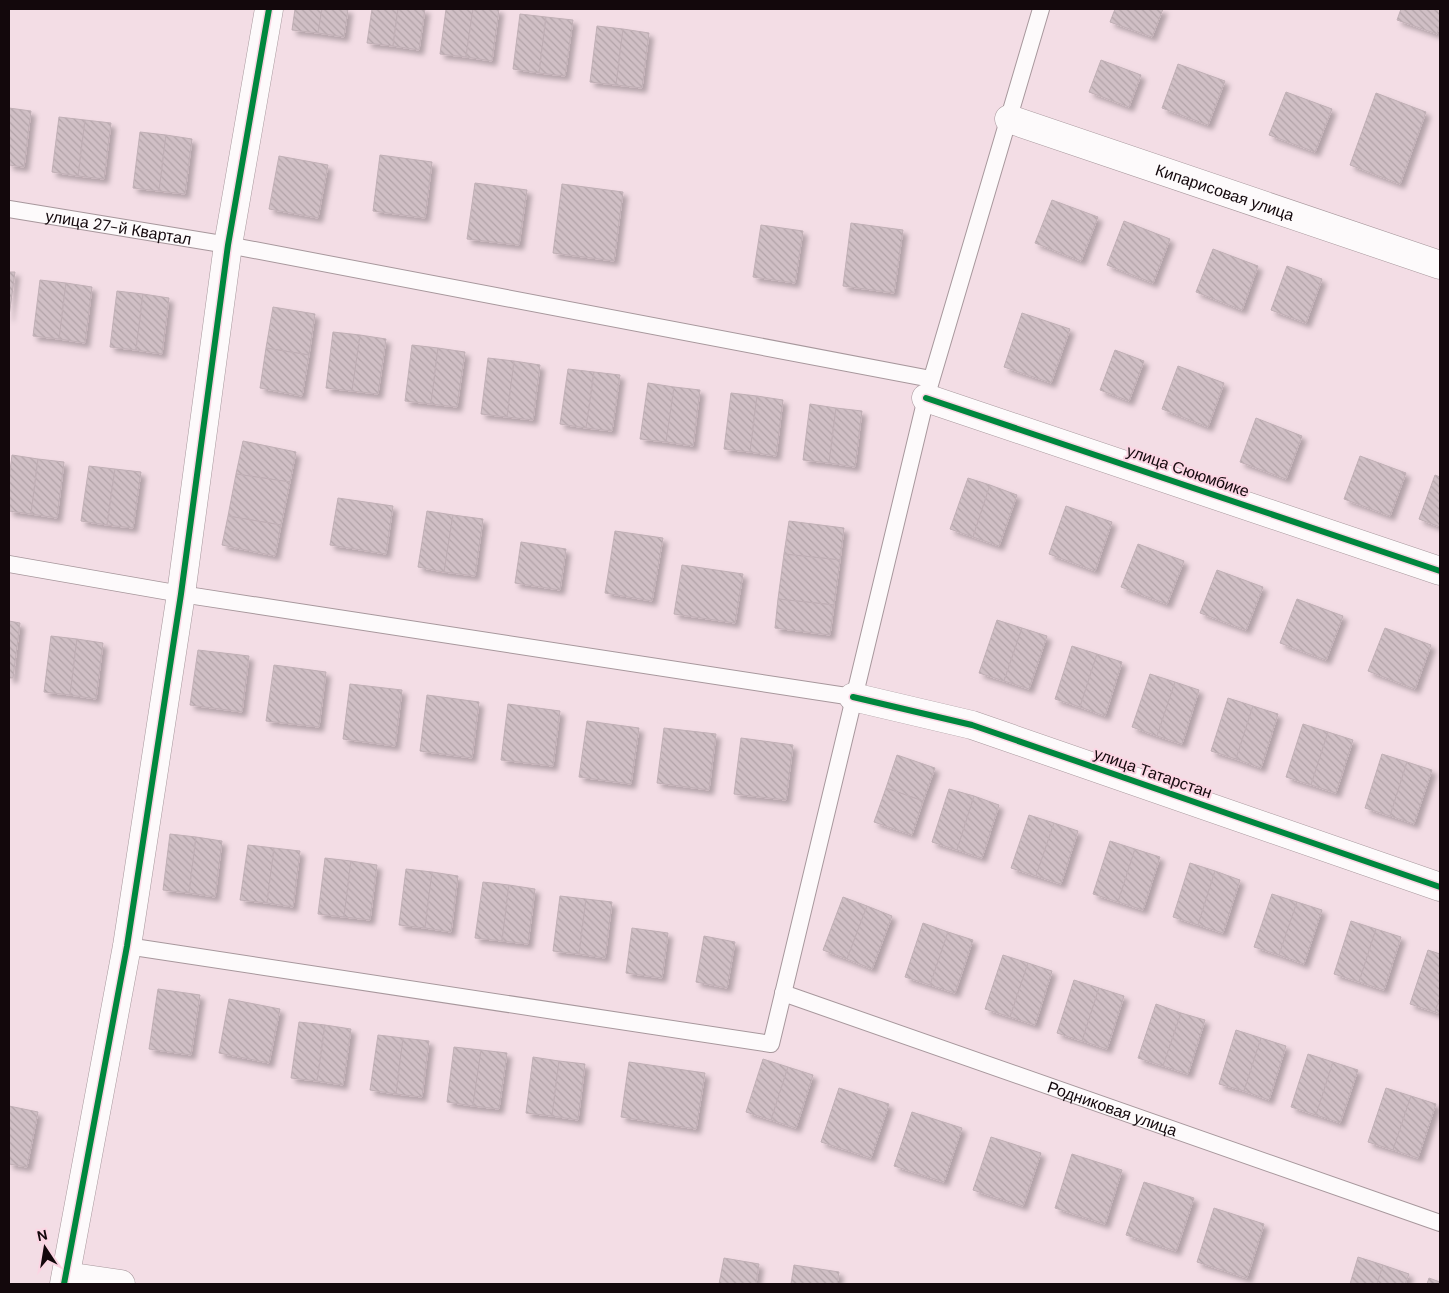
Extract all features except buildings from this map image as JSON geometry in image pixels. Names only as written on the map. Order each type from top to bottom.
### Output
[{"type":"street","points":[[122,1284],[65,1280],[127,946],[181,594],[228,245],[270,9]]},
{"type":"street","name":"Кипарисовая улица","points":[[1009,119],[1440,265]]},
{"type":"street","name":"улица Сююмбике","points":[[929,388],[1440,570]]},
{"type":"street","name":"улица Татарстан","points":[[853,697],[972,725],[1440,887]]},
{"type":"lane","points":[[127,946],[771,1044],[853,697],[929,388],[1041,9]]},
{"type":"lane","name":"улица 27-й Квартал","points":[[9,209],[228,245],[929,388]]},
{"type":"lane","points":[[9,564],[181,594],[853,697]]},
{"type":"lane","name":"Родниковая улица","points":[[783,993],[1440,1223]]},
{"type":"cycle path","points":[[64,1284],[127,946],[181,594],[228,245],[269,9]]},
{"type":"cycle path","points":[[926,398],[1440,571]]},
{"type":"cycle path","points":[[853,697],[972,725],[1440,887]]}]
